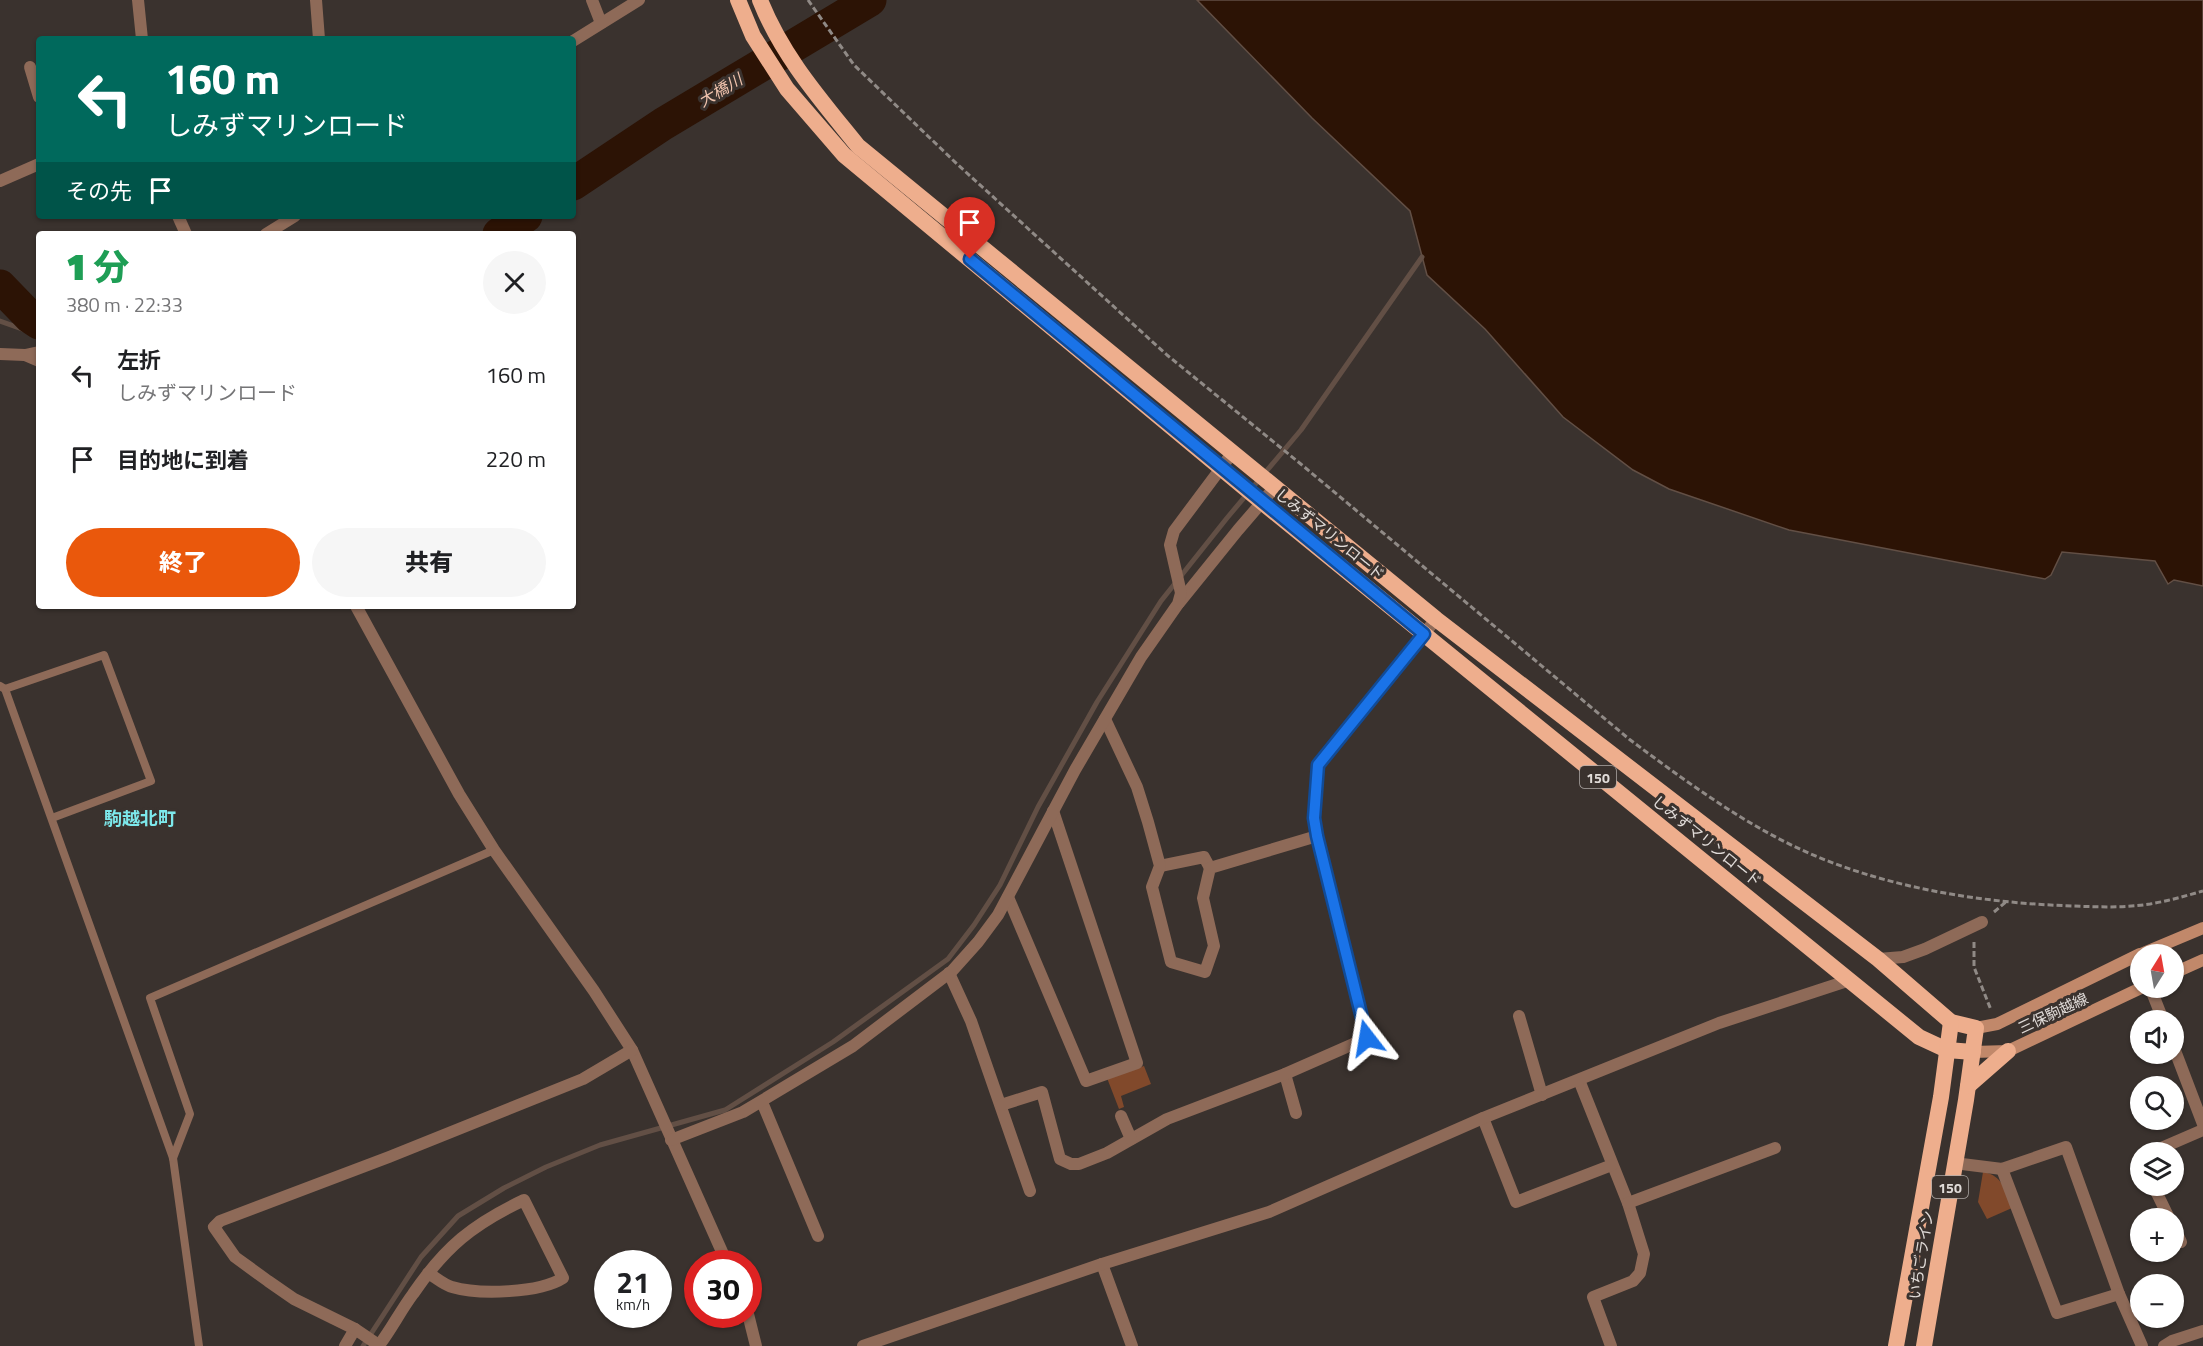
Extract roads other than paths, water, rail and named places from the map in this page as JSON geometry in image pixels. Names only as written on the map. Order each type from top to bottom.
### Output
[{"type":"highway","name":"しみずマリンロード","points":[[738,0],[753,36],[787,89],[844,155],[1258,499],[1919,1037],[1947,1050]]},
{"type":"highway","name":"しみずマリンロード","points":[[760,0],[771,29],[803,76],[858,146],[1436,619],[1878,959],[1952,1022],[1976,1028]]},
{"type":"highway","name":"150","points":[[1952,1022],[1947,1050],[1973,1052]]},
{"type":"highway","name":"いちごライン","points":[[1924,1346],[1976,1028]]},
{"type":"highway","name":"いちごライン","points":[[1896,1346],[1941,1097],[1947,1050]]},
{"type":"highway","points":[[1968,1086],[2008,1051]]},
{"type":"main road","name":"三保駒越線","points":[[2167,944],[2203,928]]},
{"type":"main road","points":[[2184,969],[2203,960]]},
{"type":"main road","name":"三保駒越線","points":[[1976,1028],[1997,1024],[2130,961]]},
{"type":"main road","name":"三保駒越線","points":[[1973,1052],[2008,1051],[2130,993]]},
{"type":"street","points":[[138,0],[142,36]]},
{"type":"street","points":[[316,0],[319,36]]},
{"type":"street","points":[[592,0],[601,23]]},
{"type":"street","points":[[576,39],[639,0]]},
{"type":"street","points":[[30,67],[36,87]]},
{"type":"street","points":[[0,182],[36,165]]},
{"type":"street","points":[[271,231],[290,219]]},
{"type":"street","points":[[24,356],[36,353]]},
{"type":"street","points":[[0,354],[24,356],[36,360]]},
{"type":"street","points":[[1180,598],[1178,572],[1171,556],[1170,545],[1174,531],[1233,452]]},
{"type":"street","points":[[670,1137],[743,1112],[852,1046],[949,973],[978,942],[998,915],[1053,811],[1141,657],[1180,598],[1238,530],[1258,499],[1271,484]]},
{"type":"street","points":[[358,609],[459,794],[494,850],[632,1050],[721,1250]]},
{"type":"street","points":[[1001,1105],[1042,1092],[1060,1159],[1071,1164],[1079,1164],[1107,1153],[1167,1119],[1285,1074],[1367,1038],[1317,836],[1314,818],[1318,765],[1436,619]]},
{"type":"street","points":[[1105,719],[1137,787],[1160,866],[1152,887],[1171,962],[1205,972],[1214,946],[1203,898],[1210,868],[1204,857],[1160,866]]},
{"type":"street","points":[[1008,897],[1086,1081],[1137,1063],[1053,811]]},
{"type":"street","points":[[1210,868],[1317,836]]},
{"type":"street","points":[[1878,959],[1903,957],[1982,922]]},
{"type":"street","points":[[949,973],[971,1021],[1030,1191]]},
{"type":"street","points":[[863,1346],[1102,1264],[1269,1212],[1483,1118],[1719,1023],[1850,980]]},
{"type":"street","points":[[1519,1016],[1542,1095]]},
{"type":"street","points":[[428,1273],[450,1287],[484,1290],[534,1290],[554,1284],[563,1278],[524,1200],[471,1229],[453,1244],[428,1273],[380,1345],[355,1329],[294,1299],[268,1281],[235,1257],[213,1227],[220,1221],[583,1080],[632,1050]]},
{"type":"street","points":[[2180,1064],[2203,1124]]},
{"type":"street","points":[[1285,1074],[1296,1113]]},
{"type":"street","points":[[1580,1080],[1628,1203],[1644,1254],[1640,1273],[1633,1281],[1593,1298],[1611,1346]]},
{"type":"street","points":[[762,1102],[818,1236]]},
{"type":"street","points":[[1121,1116],[1131,1139]]},
{"type":"street","points":[[1483,1118],[1516,1202],[1612,1165]]},
{"type":"street","points":[[2175,1142],[2203,1130]]},
{"type":"street","points":[[1954,1162],[2002,1169],[2066,1147],[2119,1294],[2142,1346]]},
{"type":"street","points":[[1628,1203],[1775,1148]]},
{"type":"street","points":[[2002,1169],[2057,1313],[2119,1294]]},
{"type":"street","points":[[1102,1264],[1132,1346]]},
{"type":"street","points":[[752,1328],[756,1346]]},
{"type":"street","points":[[345,1346],[355,1329]]},
{"type":"street","points":[[2164,1346],[2203,1331]]},
{"type":"lane","points":[[52,819],[151,782],[104,656],[3,688],[173,1158],[199,1346]]},
{"type":"lane","points":[[173,1158],[190,1114],[150,998],[494,850]]},
{"type":"waterway","name":"大橋川","points":[[576,182],[663,124],[870,0]]},
{"type":"waterway","name":"大橋川","points":[[504,231],[522,219]]},
{"type":"waterway","points":[[363,1346],[421,1257],[458,1216],[504,1188],[546,1167],[600,1145],[725,1110],[833,1042],[948,959],[1000,885],[1038,807],[1097,702],[1161,601],[1301,430],[1422,257]]},
{"type":"waterway","name":"大橋川","points":[[0,286],[36,321]]},
{"type":"waterway","points":[[0,321],[36,334]]},
{"type":"district","name":"駒越北町","points":[[140,818]]}]
